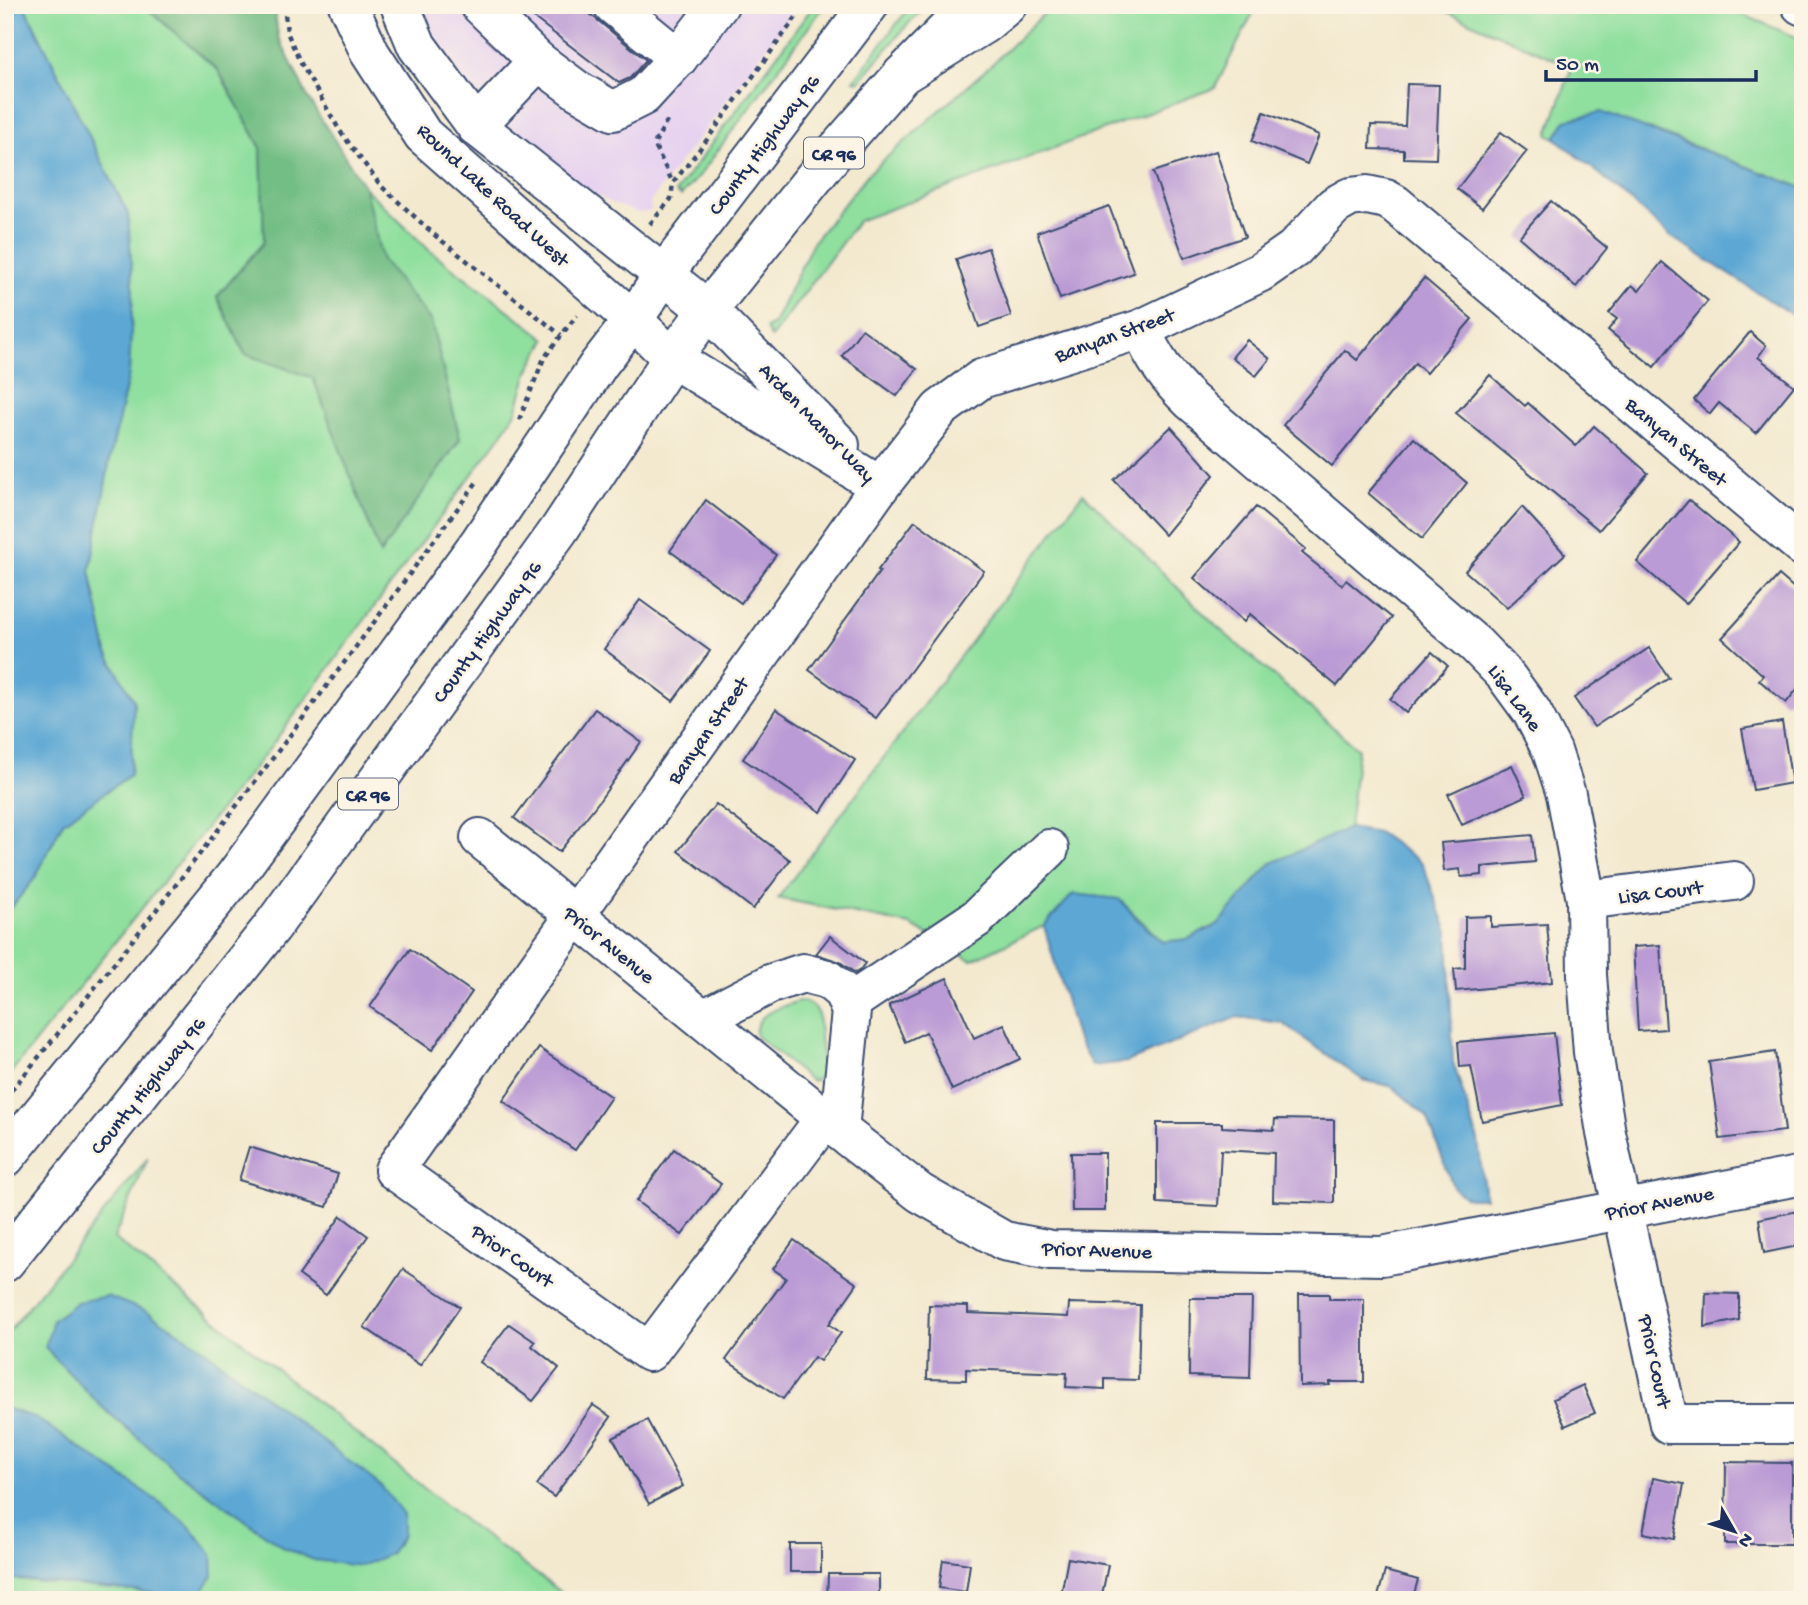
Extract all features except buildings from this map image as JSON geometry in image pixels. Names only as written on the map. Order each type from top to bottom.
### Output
[{"type":"main road","name":"Round Lake Road West","points":[[348,5],[370,53],[423,135],[633,320],[672,358]]},
{"type":"main road","name":"Round Lake Road West","points":[[400,5],[417,46],[476,126],[708,310]]},
{"type":"main road","points":[[480,5],[538,61],[577,90],[613,111],[643,96],[678,58],[719,5]]},
{"type":"main road","points":[[613,5],[678,58]]},
{"type":"main road","name":"County Highway 96","points":[[5,1158],[236,876],[479,543],[599,364],[664,274],[869,5]]},
{"type":"main road","name":"County Highway 96","points":[[5,1262],[272,928],[559,530],[672,358],[708,310],[833,155],[902,75],[971,5]]},
{"type":"main road","points":[[902,75],[984,24],[1007,5]]},
{"type":"main road","points":[[476,126],[538,61]]},
{"type":"main road","name":"Banyan Street","points":[[576,916],[880,486],[940,409],[981,379],[1141,329],[1261,272],[1294,249],[1334,206],[1350,197],[1367,195],[1386,199],[1803,547]]},
{"type":"main road","name":"Arden Manor Way","points":[[708,310],[880,486]]},
{"type":"main road","name":"Lisa Lane","points":[[1141,329],[1151,354],[1171,382],[1476,645],[1505,675],[1532,712],[1552,751],[1566,794],[1586,900],[1587,975],[1593,1052],[1606,1133],[1623,1209]]},
{"type":"main road","name":"Arden Manor Way","points":[[672,358],[880,486]]},
{"type":"main road","name":"Prior Avenue","points":[[480,838],[920,1193],[1004,1241],[1051,1250],[1382,1256],[1803,1175]]},
{"type":"main road","points":[[848,1004],[977,918],[1049,849]]},
{"type":"main road","name":"Lisa Court","points":[[1586,900],[1734,881]]},
{"type":"main road","name":"Prior Court","points":[[576,916],[394,1170],[649,1352],[832,1124]]},
{"type":"main road","points":[[703,1019],[770,984],[803,973],[827,979],[842,992],[851,1011],[832,1124]]},
{"type":"main road","name":"Prior Court","points":[[1623,1209],[1669,1424],[1803,1424]]},
{"type":"path","points":[[284,5],[287,32],[299,60],[340,131],[381,186],[437,237],[561,335],[541,365],[515,427]]},
{"type":"path","points":[[671,198],[673,183],[805,5]]},
{"type":"path","points":[[5,1098],[129,944],[274,756],[484,471]]},
{"type":"shaded area","points":[[414,5],[799,5],[650,202],[651,211],[639,213],[613,204],[562,176],[469,95]]},
{"type":"green space","points":[[24,5],[143,5],[218,70],[261,148],[264,242],[217,297],[245,354],[313,377],[380,553],[460,439],[431,321],[381,260],[365,188],[429,250],[546,339],[528,372],[516,412],[499,438],[273,744],[5,1080],[5,915],[35,878],[63,822],[130,775],[134,701],[107,653],[90,571],[110,458],[129,373],[133,289],[128,214]]},
{"type":"green space","points":[[143,5],[274,5],[278,36],[309,100],[365,188],[382,260],[431,321],[460,439],[380,554],[313,378],[245,354],[217,297],[264,242],[261,148],[218,70]]},
{"type":"green space","points":[[814,5],[825,5],[699,176],[681,196],[676,192]]},
{"type":"green space","points":[[911,5],[928,5],[908,24],[859,82],[854,80]]},
{"type":"green space","points":[[1053,5],[1257,5],[1215,88],[858,221],[771,338],[766,328],[774,324],[813,242],[868,174],[990,66]]},
{"type":"green space","points":[[1432,5],[1720,5],[1803,40],[1803,188],[1650,129],[1566,120],[1555,138],[1548,134],[1572,67]]},
{"type":"green space","points":[[1083,493],[1216,626],[1358,749],[1349,828],[1270,864],[1219,924],[1188,939],[1163,942],[1119,899],[1073,894],[1044,926],[972,960],[910,925],[778,898]]},
{"type":"green space","points":[[798,1001],[810,1004],[818,1012],[823,1071],[818,1079],[813,1081],[756,1036],[758,1022],[769,1012]]},
{"type":"green space","points":[[148,1158],[114,1238],[471,1526],[572,1600],[5,1600],[5,1578],[174,1595],[199,1594],[190,1527],[159,1502],[36,1418],[5,1408],[5,1336]],"holes":[[[145,1311],[197,1344],[233,1372],[284,1548],[177,1471],[101,1406]]]},
{"type":"water","points":[[5,5],[24,5],[128,214],[133,289],[129,373],[110,458],[90,571],[107,653],[134,701],[130,775],[63,822],[35,878],[5,915]]},
{"type":"water","points":[[1601,112],[1803,188],[1803,322],[1670,236],[1555,138],[1566,120]]},
{"type":"water","points":[[1349,828],[1379,833],[1422,863],[1448,932],[1453,1062],[1478,1140],[1485,1198],[1468,1198],[1454,1189],[1427,1117],[1393,1087],[1363,1080],[1282,1023],[1237,1017],[1127,1062],[1092,1066],[1076,1037],[1044,926],[1073,894],[1119,899],[1162,942],[1188,939],[1219,924],[1270,864]]},
{"type":"water","points":[[107,1296],[145,1311],[197,1344],[381,1486],[403,1514],[403,1535],[390,1554],[361,1566],[314,1560],[284,1548],[177,1471],[101,1406],[45,1348],[53,1320],[77,1302]]},
{"type":"water","points":[[5,1408],[36,1418],[159,1502],[190,1527],[212,1554],[213,1576],[200,1594],[174,1595],[5,1578]]}]
